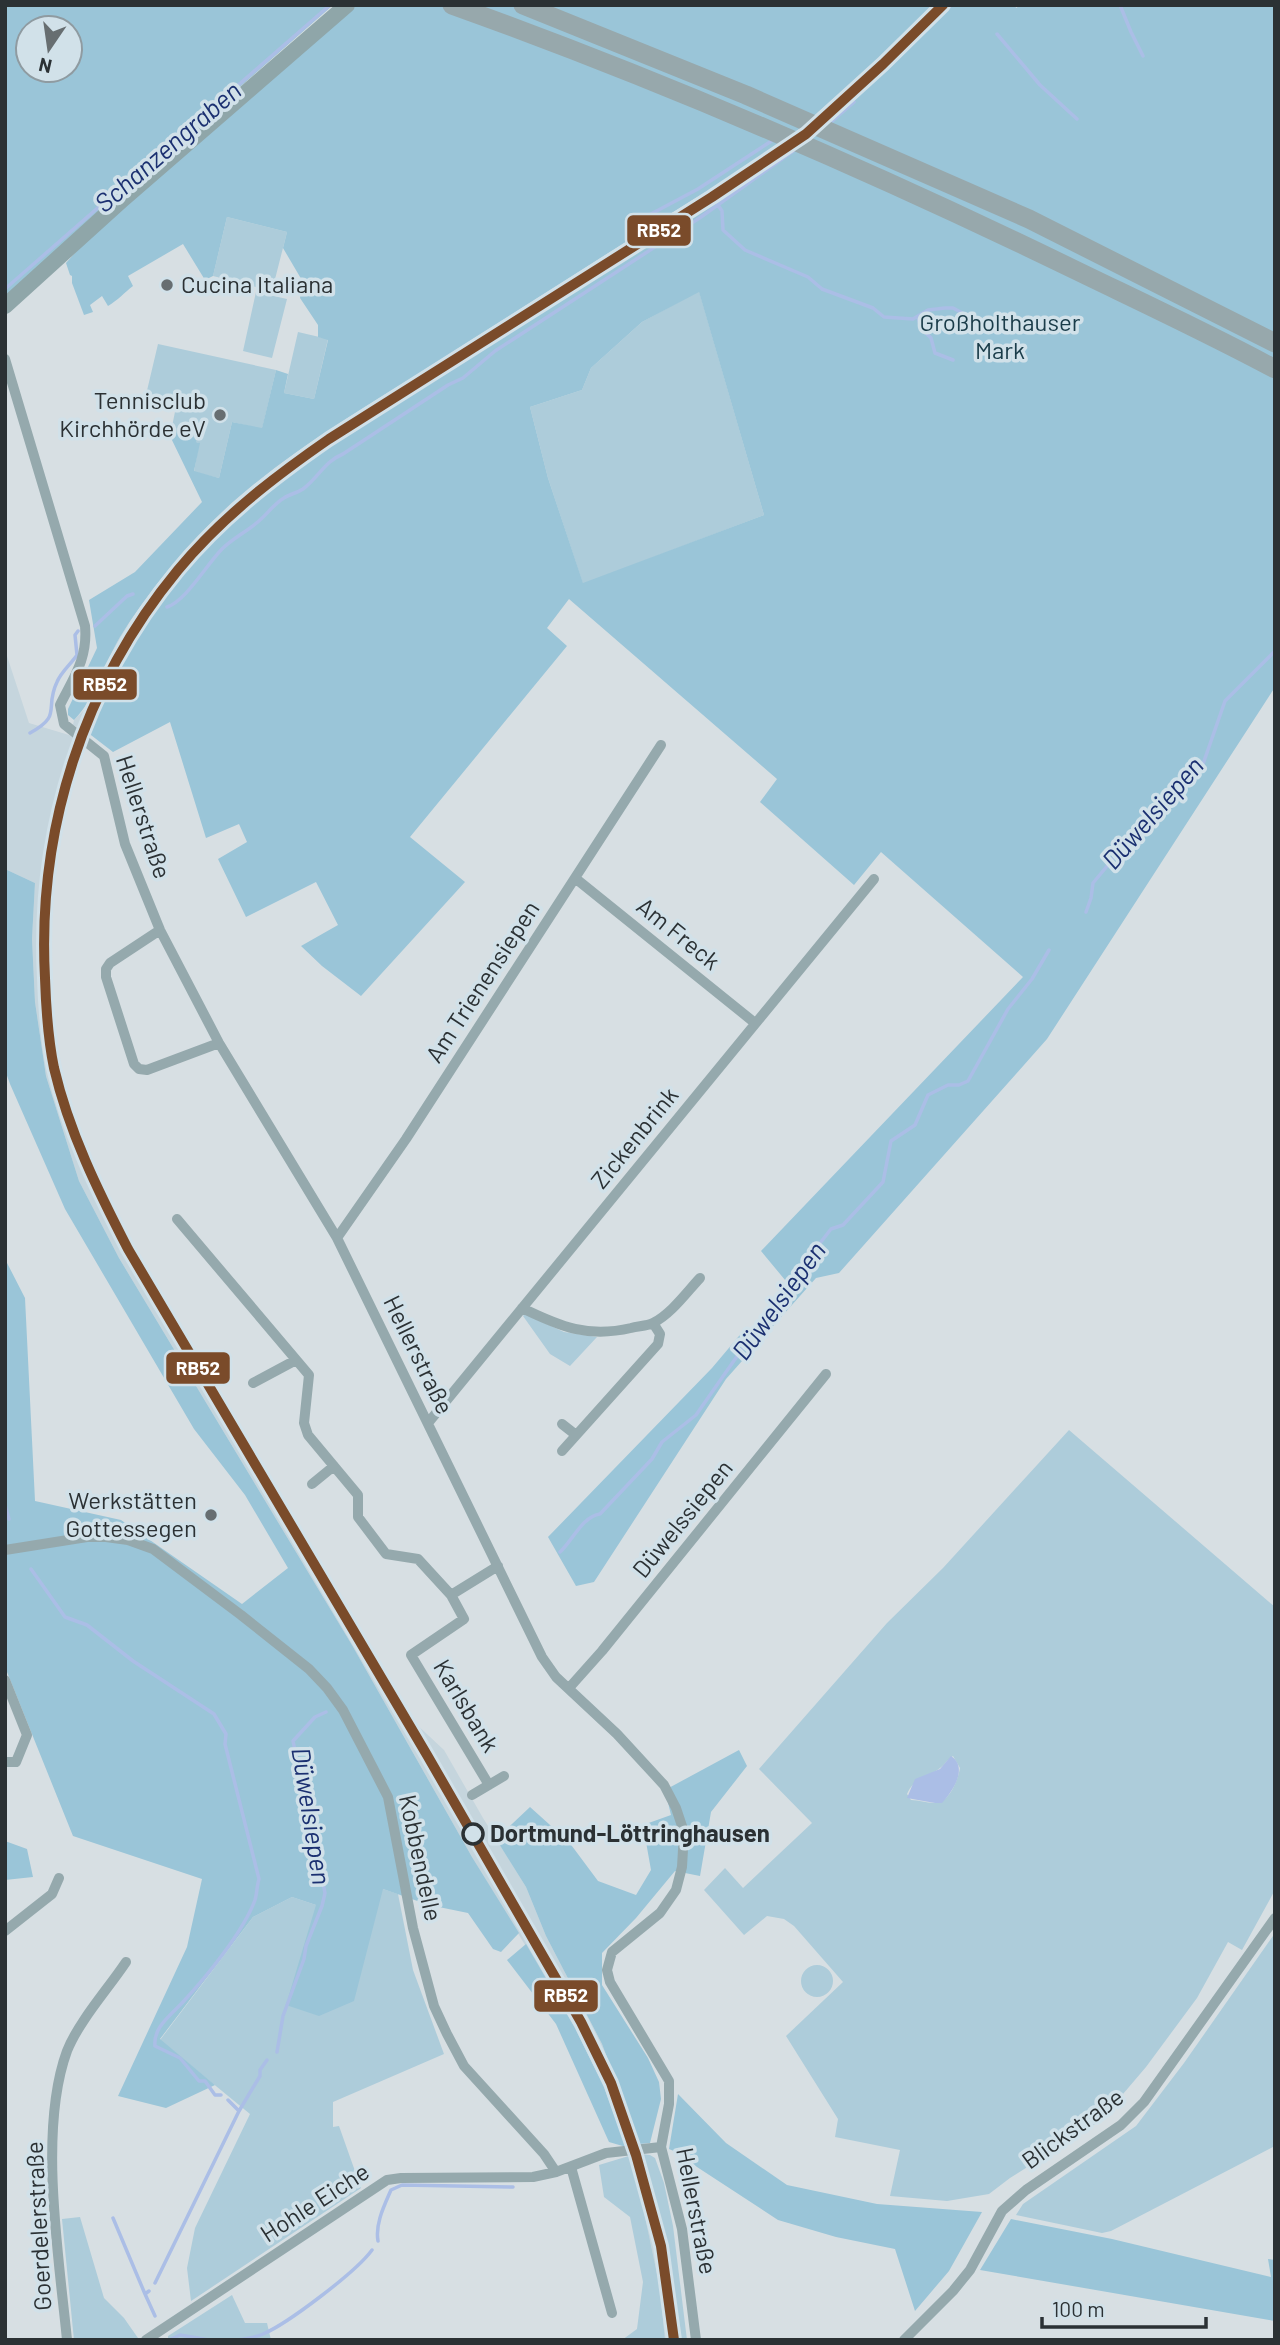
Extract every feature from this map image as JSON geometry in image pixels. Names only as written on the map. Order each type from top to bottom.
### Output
[{"type":"highway","points":[[452,5],[661,85],[804,144],[982,225],[1235,348],[1273,375]]},
{"type":"highway","points":[[523,5],[671,63],[993,202],[1275,343]]},
{"type":"main road","points":[[5,306],[122,200],[347,5]]},
{"type":"street","name":"Hellerstraße","points":[[5,359],[85,626],[87,644],[83,660],[60,705],[62,717],[69,729],[104,756],[125,844],[160,930],[219,1043],[337,1238],[546,1664],[556,1677],[636,1753],[664,1785],[676,1808],[684,1832],[682,1867],[676,1890],[660,1913],[612,1952],[607,1970],[621,2002],[669,2081],[669,2104],[661,2147],[682,2229],[695,2340]]},
{"type":"street","name":"Am Trienensiepen","points":[[337,1238],[406,1139],[661,745]]},
{"type":"street","name":"Am Freck","points":[[575,878],[755,1023]]},
{"type":"street","name":"Zickenbrink","points":[[428,1423],[874,879]]},
{"type":"street","points":[[160,930],[110,963],[106,969],[106,977],[134,1064],[139,1069],[147,1070],[219,1043]]},
{"type":"street","name":"Karlsbank","points":[[177,1219],[309,1375],[304,1423],[308,1435],[358,1495],[358,1517],[386,1554],[418,1559],[451,1595],[464,1619],[411,1655],[489,1785]]},
{"type":"street","points":[[522,1308],[551,1323],[585,1332],[612,1332],[653,1323],[677,1303],[700,1278]]},
{"type":"street","points":[[562,1451],[658,1344],[660,1334],[653,1323]]},
{"type":"street","points":[[253,1383],[296,1360]]},
{"type":"street","name":"Düwelssiepen","points":[[569,1688],[602,1651],[826,1374]]},
{"type":"street","points":[[562,1424],[576,1435]]},
{"type":"street","points":[[312,1484],[334,1466]]},
{"type":"street","name":"Kobbendelle","points":[[5,1550],[97,1537],[119,1538],[146,1546],[168,1558],[202,1584],[309,1669],[327,1688],[343,1710],[388,1797],[413,1928],[434,2006],[447,2034],[464,2066],[544,2154],[556,2172]]},
{"type":"street","points":[[451,1595],[498,1566]]},
{"type":"street","points":[[5,1680],[27,1735],[16,1762],[5,1762]]},
{"type":"street","name":"Karlsbank","points":[[472,1795],[505,1776]]},
{"type":"street","points":[[5,1931],[51,1894],[59,1878]]},
{"type":"street","name":"Blickstraße","points":[[904,2340],[970,2270],[993,2224],[1015,2198],[1121,2125],[1144,2102],[1275,1918]]},
{"type":"street","name":"Goerdelerstraße","points":[[67,2340],[53,2168],[57,2102],[68,2050],[75,2035],[126,1962]]},
{"type":"street","name":"Hohle Eiche","points":[[146,2340],[387,2180],[533,2178],[606,2153],[661,2147]]},
{"type":"street","points":[[571,2167],[612,2313]]},
{"type":"shaded area","points":[[934,5],[950,5],[811,136],[753,176],[339,437],[228,522],[174,582],[153,610],[116,672],[87,732],[73,725],[74,720],[86,708],[121,635],[164,577],[220,514],[256,484],[332,429],[741,170],[798,130]]},
{"type":"shaded area","points":[[227,217],[287,232],[272,291],[213,276]]},
{"type":"shaded area","points":[[699,291],[764,515],[583,584],[548,478],[530,407],[582,390],[591,368],[642,322]]},
{"type":"shaded area","points":[[256,292],[287,299],[272,358],[243,351]]},
{"type":"shaded area","points":[[298,332],[328,339],[314,399],[284,393]]},
{"type":"shaded area","name":"Tennisclub Kirchhörde eV","points":[[158,344],[276,370],[262,429],[232,422],[219,478],[194,472],[199,443],[174,433],[173,437],[170,436],[176,407],[145,399]]},
{"type":"shaded area","points":[[5,650],[29,723],[69,735],[82,743],[66,794],[52,859],[47,932],[50,1001],[60,1068],[81,1136],[111,1208],[414,1722],[444,1750],[526,1887],[546,1936],[602,2044],[639,2144],[623,2146],[604,2087],[575,2028],[472,1857],[352,1645],[119,1258],[79,1181],[46,1076],[35,1002],[32,939],[35,883],[5,869]]},
{"type":"shaded area","points":[[525,1314],[564,1332],[597,1337],[570,1366],[550,1354],[523,1316]]},
{"type":"shaded area","points":[[1069,1430],[1275,1607],[1275,1890],[1242,1950],[1228,1942],[1197,1998],[1146,2067],[1100,2121],[989,2194],[947,2201],[890,2196],[900,2150],[835,2137],[838,2119],[786,2036],[843,1982],[794,1926],[784,1919],[767,1916],[744,1935],[704,1890],[725,1868],[743,1888],[812,1823],[759,1769],[887,1623],[943,1568]],"holes":[[[953,1756],[960,1768],[952,1790],[944,1800],[931,1803],[911,1800],[907,1794],[913,1784]]]},
{"type":"shaded area","points":[[951,1756],[956,1761],[959,1772],[955,1785],[942,1803],[907,1798],[915,1779],[940,1769]]},
{"type":"shaded area","points":[[383,1889],[398,1894],[413,1970],[444,2054],[333,2102],[333,2127],[339,2126],[361,2188],[191,2301],[187,2268],[195,2228],[250,2114],[160,2040],[253,1917],[292,1897],[316,1905]]},
{"type":"shaded area","points":[[1275,1933],[1275,2146],[1111,2231],[1102,2233],[1016,2215],[1023,2204],[1136,2126],[1184,2063]]},
{"type":"shaded area","points":[[817,1965],[828,1970],[833,1981],[828,1992],[817,1997],[806,1992],[801,1981],[806,1970]]},
{"type":"shaded area","points":[[641,2154],[657,2203],[677,2306],[679,2340],[665,2340],[660,2288],[632,2155]]},
{"type":"shaded area","points":[[641,2154],[655,2158],[664,2183],[673,2226],[687,2340],[679,2340],[674,2292],[665,2246]]},
{"type":"shaded area","points":[[632,2155],[660,2288],[665,2340],[622,2340],[637,2329],[643,2282],[630,2217],[604,2197],[599,2165]]},
{"type":"shaded area","points":[[80,2217],[104,2298],[124,2318],[138,2338],[136,2340],[74,2340],[62,2219]]},
{"type":"shaded area","points":[[232,2295],[245,2323],[267,2323],[271,2340],[168,2340],[168,2336]]},
{"type":"green space","points":[[5,5],[333,5],[5,298]]},
{"type":"green space","points":[[347,5],[934,5],[798,130],[741,170],[322,435],[269,472],[220,514],[166,572],[120,637],[94,691],[74,720],[68,715],[68,709],[97,648],[89,600],[135,572],[202,502],[170,436],[174,433],[197,438],[196,442],[200,443],[194,471],[219,478],[232,422],[262,428],[276,370],[288,374],[284,393],[314,399],[328,340],[318,337],[318,325],[300,298],[303,282],[283,248],[287,232],[227,217],[213,276],[205,280],[183,244],[128,276],[133,286],[112,304],[108,306],[102,296],[90,305],[93,312],[84,315],[66,263],[122,200]]},
{"type":"green space","name":"Großholthauser Mark","points":[[950,5],[1015,5],[1016,8],[1021,5],[1275,5],[1275,687],[1047,1039],[839,1273],[816,1278],[726,1379],[594,1582],[576,1586],[548,1537],[712,1368],[744,1330],[750,1333],[790,1286],[761,1251],[1023,977],[881,852],[854,885],[760,802],[777,779],[569,599],[547,628],[567,646],[410,837],[465,882],[361,996],[301,946],[338,925],[316,882],[246,917],[218,859],[247,842],[239,824],[206,838],[170,722],[113,752],[87,732],[130,648],[165,595],[205,546],[252,501],[332,442],[753,176],[811,136]],"holes":[[[699,292],[764,515],[583,583],[548,478],[530,407],[582,390],[591,368],[642,322]]]},
{"type":"green space","points":[[5,869],[35,883],[32,939],[35,1002],[46,1076],[79,1181],[119,1258],[352,1645],[472,1857],[519,1933],[501,1952],[493,1949],[468,1913],[429,1905],[383,1889],[354,2001],[319,2016],[286,2005],[316,1905],[292,1897],[253,1917],[160,2039],[215,2085],[166,2108],[118,2096],[187,1947],[202,1879],[73,1836],[5,1667],[5,1259],[25,1298],[35,1501],[121,1520],[242,1604],[288,1568],[245,1495],[194,1429],[65,1209],[10,1084],[5,1070]]},
{"type":"green space","points":[[739,1750],[747,1766],[711,1812],[700,1876],[675,1871],[636,1918],[602,1953],[602,1985],[648,2058],[659,2082],[661,2099],[650,2143],[639,2144],[602,2044],[546,1936],[526,1887],[496,1839],[530,1807],[569,1842],[598,1881],[636,1895],[651,1870],[643,1825],[671,1815],[665,1790]]},
{"type":"green space","points":[[5,1841],[27,1849],[33,1877],[5,1880]]},
{"type":"green space","points":[[526,1944],[575,2028],[604,2087],[626,2147],[609,2142],[556,2024],[507,1960]]},
{"type":"green space","points":[[678,2094],[726,2143],[787,2185],[877,2204],[982,2212],[949,2271],[915,2311],[895,2249],[836,2237],[778,2220],[681,2154],[669,2149]]},
{"type":"green space","points":[[1011,2219],[1112,2239],[1271,2277],[1268,2259],[1275,2260],[1275,2321],[980,2270]]},
{"type":"waterway","name":"Schanzengraben","points":[[5,289],[330,5]]},
{"type":"waterway","points":[[937,19],[951,5]]},
{"type":"waterway","points":[[1120,5],[1143,56]]},
{"type":"waterway","points":[[997,34],[1040,85],[1077,119]]},
{"type":"waterway","points":[[830,123],[854,102]]},
{"type":"waterway","points":[[634,229],[634,223],[698,189],[773,140]]},
{"type":"waterway","points":[[167,607],[182,598],[226,545],[255,524],[280,500],[303,489],[331,461],[463,378],[495,351],[701,217],[796,149]]},
{"type":"waterway","points":[[718,205],[722,211],[723,230],[745,250],[808,277],[822,289],[873,308],[884,317],[913,319],[928,310],[945,308],[953,308],[968,316]]},
{"type":"waterway","points":[[918,317],[921,328],[931,338],[935,353],[953,360]]},
{"type":"waterway","points":[[95,626],[127,596],[133,594]]},
{"type":"waterway","points":[[30,733],[50,716],[53,691],[61,675],[77,655],[75,635],[78,631]]},
{"type":"waterway","name":"Düwelsiepen","points":[[1086,912],[1093,883],[1163,799],[1203,764],[1225,701],[1275,651]]},
{"type":"waterway","name":"Düwelsiepen","points":[[560,1552],[583,1524],[600,1514],[652,1459],[662,1442],[696,1415],[782,1292],[831,1229],[843,1225],[883,1182],[891,1141],[915,1125],[928,1095],[948,1085],[959,1085],[968,1081],[1008,1009],[1032,979],[1049,950]]},
{"type":"waterway","points":[[5,1505],[9,1519]]},
{"type":"waterway","points":[[31,1569],[65,1617],[87,1625],[133,1661],[214,1714],[226,1734],[225,1744],[259,1879],[256,1897],[242,1926],[224,1953],[168,2017],[155,2039],[155,2046],[180,2058],[199,2081],[205,2081],[215,2095],[221,2095]]},
{"type":"waterway","name":"Düwelsiepen","points":[[277,2052],[283,2016],[325,1893],[293,1741],[315,1717],[326,1712]]},
{"type":"waterway","name":"Düwelsiepen","points":[[239,2111],[267,2060]]},
{"type":"waterway","points":[[155,2283],[239,2111],[228,2100]]},
{"type":"waterway","points":[[378,2241],[379,2222],[391,2190],[402,2185],[513,2187]]},
{"type":"waterway","points":[[113,2218],[145,2294]]},
{"type":"waterway","points":[[236,2340],[260,2335],[288,2320],[337,2284],[372,2250]]},
{"type":"waterway","points":[[149,2291],[145,2294],[155,2316]]},
{"type":"waterway","points":[[169,2340],[180,2335],[209,2340]]},
{"type":"transit line","name":"RB52","points":[[674,2340],[661,2246],[636,2155],[611,2083],[581,2022],[427,1755],[128,1249],[85,1161],[60,1092],[49,1035],[45,989],[45,923],[49,868],[59,814],[73,762],[92,711],[116,661],[145,614],[178,570],[212,533],[268,483],[329,439],[712,197],[806,134],[943,5]]},
{"type":"place","name":"Cucina Italiana","points":[[167,285]]},
{"type":"place","name":"Tennisclub Kirchhörde eV","points":[[220,415]]},
{"type":"place","name":"Werkstätten Gottessegen","points":[[211,1515]]},
{"type":"place","name":"Dortmund-Löttringhausen","points":[[473,1834]]}]
